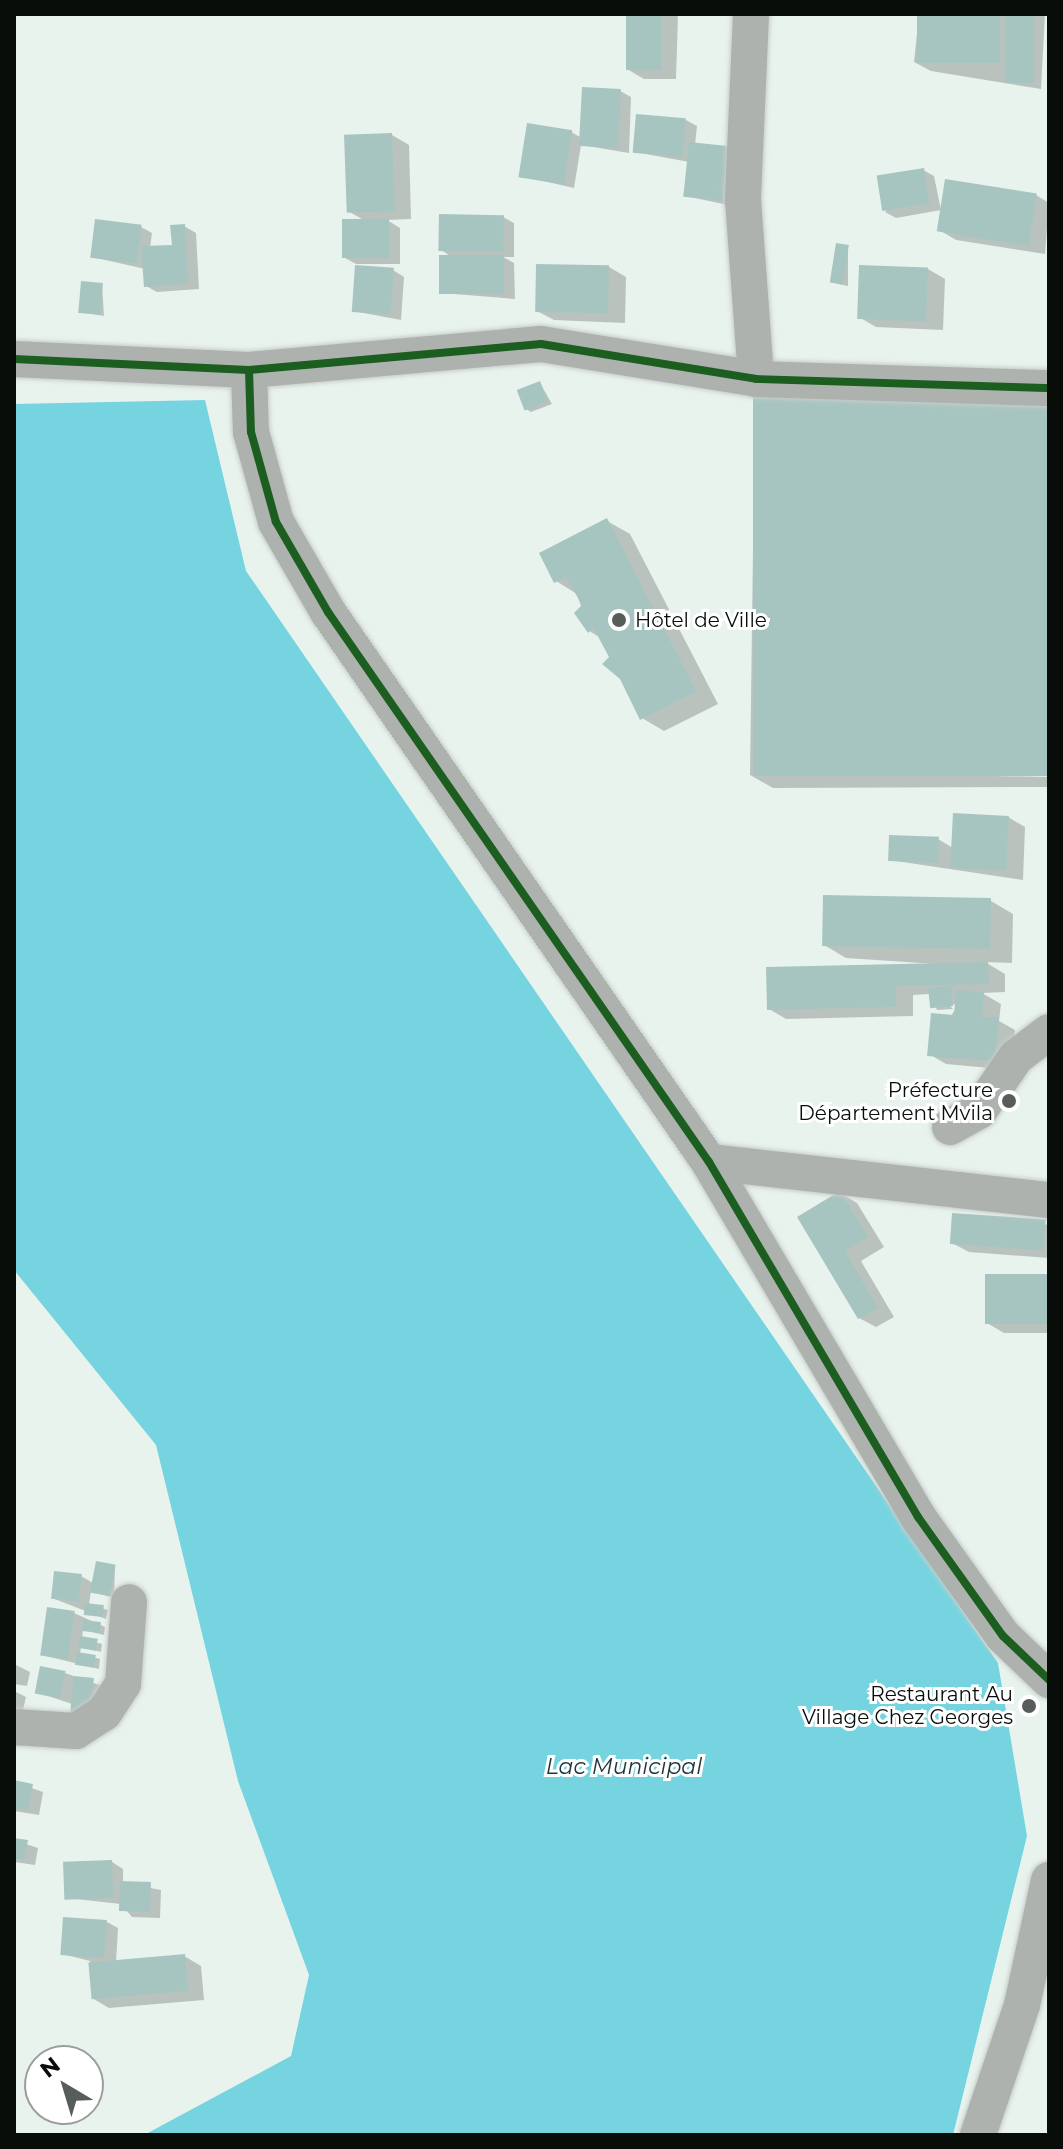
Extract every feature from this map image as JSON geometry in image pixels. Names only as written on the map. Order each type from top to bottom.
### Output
[{"type":"street","points":[[751,14],[743,200],[756,379]]},
{"type":"street","points":[[14,359],[249,370],[541,344],[756,379],[1049,388]]},
{"type":"street","points":[[249,370],[251,432],[291,547],[709,1162],[918,1517],[1003,1636],[1049,1680]]},
{"type":"street","points":[[950,1127],[979,1111],[1016,1057],[1049,1032]]},
{"type":"street","points":[[709,1162],[1049,1200]]},
{"type":"street","points":[[14,1727],[76,1731],[104,1713],[123,1684],[129,1602]]},
{"type":"street","points":[[978,2135],[1022,2005],[1049,1880]]},
{"type":"water","name":"Lac Municipal","points":[[205,400],[246,571],[998,1663],[1027,1836],[953,2135],[144,2135],[291,2056],[309,1975],[238,1781],[156,1445],[14,1270],[14,404]]},
{"type":"building","points":[[626,14],[661,14],[661,70],[626,70]]},
{"type":"building","points":[[917,14],[1000,14],[1000,63],[917,63]]},
{"type":"building","points":[[1005,14],[1034,14],[1034,83],[1005,83]]},
{"type":"building","points":[[582,87],[621,89],[618,148],[579,146]]},
{"type":"building","points":[[636,114],[686,118],[682,157],[633,153]]},
{"type":"building","points":[[527,123],[572,130],[564,185],[518,177]]},
{"type":"building","points":[[392,133],[395,211],[347,213],[344,135]]},
{"type":"building","points":[[689,142],[728,146],[722,201],[683,197]]},
{"type":"building","points":[[924,168],[930,204],[882,211],[877,176]]},
{"type":"building","points":[[945,179],[1037,194],[1029,246],[937,231]]},
{"type":"building","points":[[439,214],[504,215],[503,252],[438,251]]},
{"type":"building","points":[[95,219],[142,225],[137,263],[90,258]]},
{"type":"building","points":[[342,219],[389,219],[389,258],[342,258]]},
{"type":"building","points":[[185,224],[188,284],[144,287],[141,246],[172,245],[170,225]]},
{"type":"building","points":[[836,243],[849,245],[843,285],[830,283]]},
{"type":"building","points":[[439,255],[504,255],[504,294],[439,294]]},
{"type":"building","points":[[536,264],[609,265],[608,313],[535,312]]},
{"type":"building","points":[[355,265],[394,268],[391,315],[352,312]]},
{"type":"building","points":[[859,265],[928,267],[926,321],[857,319]]},
{"type":"building","points":[[81,281],[103,283],[100,315],[78,313]]},
{"type":"building","points":[[540,381],[548,402],[525,410],[517,390]]},
{"type":"building","points":[[753,395],[1049,395],[1049,776],[753,776]]},
{"type":"building","name":"Hôtel de Ville","points":[[607,518],[696,691],[640,720],[620,679],[602,664],[609,657],[593,627],[588,633],[574,613],[582,605],[566,577],[554,583],[539,553]]},
{"type":"building","points":[[953,813],[1009,816],[1006,871],[950,868]]},
{"type":"building","points":[[889,835],[939,837],[938,863],[888,861]]},
{"type":"building","points":[[823,895],[991,898],[990,949],[822,946]]},
{"type":"building","points":[[988,962],[989,984],[896,986],[896,1007],[767,1010],[766,967]]},
{"type":"building","points":[[951,986],[953,1006],[930,1008],[928,988]]},
{"type":"building","points":[[956,990],[984,992],[982,1017],[999,1018],[995,1061],[927,1056],[931,1013],[954,1015]]},
{"type":"building","points":[[840,1191],[868,1237],[845,1251],[878,1308],[858,1319],[797,1217]]},
{"type":"building","points":[[952,1213],[1046,1220],[1044,1250],[950,1244]]},
{"type":"building","points":[[985,1274],[1049,1274],[1049,1324],[985,1324]]},
{"type":"building","points":[[96,1561],[116,1565],[110,1596],[90,1592]]},
{"type":"building","points":[[54,1571],[82,1574],[79,1602],[51,1599]]},
{"type":"building","points":[[85,1603],[104,1605],[103,1617],[84,1615]]},
{"type":"building","points":[[47,1607],[75,1611],[68,1659],[40,1656]]},
{"type":"building","points":[[83,1620],[101,1622],[100,1633],[82,1631]]},
{"type":"building","points":[[80,1636],[98,1639],[96,1651],[78,1648]]},
{"type":"building","points":[[77,1652],[96,1655],[94,1668],[75,1665]]},
{"type":"building","points":[[40,1666],[66,1671],[60,1698],[35,1693]]},
{"type":"building","points":[[74,1676],[94,1678],[90,1718],[70,1716]]},
{"type":"building","points":[[14,1780],[33,1784],[28,1810],[14,1808]]},
{"type":"building","points":[[14,1838],[28,1840],[24,1860],[14,1858]]},
{"type":"building","points":[[112,1860],[113,1898],[64,1900],[63,1862]]},
{"type":"building","points":[[120,1881],[151,1882],[150,1912],[119,1911]]},
{"type":"building","points":[[63,1917],[107,1920],[104,1958],[60,1955]]},
{"type":"building","points":[[185,1954],[188,1991],[92,1999],[88,1962]]},
{"type":"cycle path","points":[[14,359],[249,370],[541,344],[756,379],[1049,388]]},
{"type":"cycle path","points":[[249,370],[251,432],[276,522],[328,612],[709,1162],[918,1517],[1003,1636],[1049,1680]]},
{"type":"place","name":"Hôtel de Ville","points":[[619,620]]},
{"type":"place","name":"Préfecture Département Mvila","points":[[1009,1101]]},
{"type":"place","name":"Restaurant Au Village Chez Georges","points":[[1029,1706]]}]
